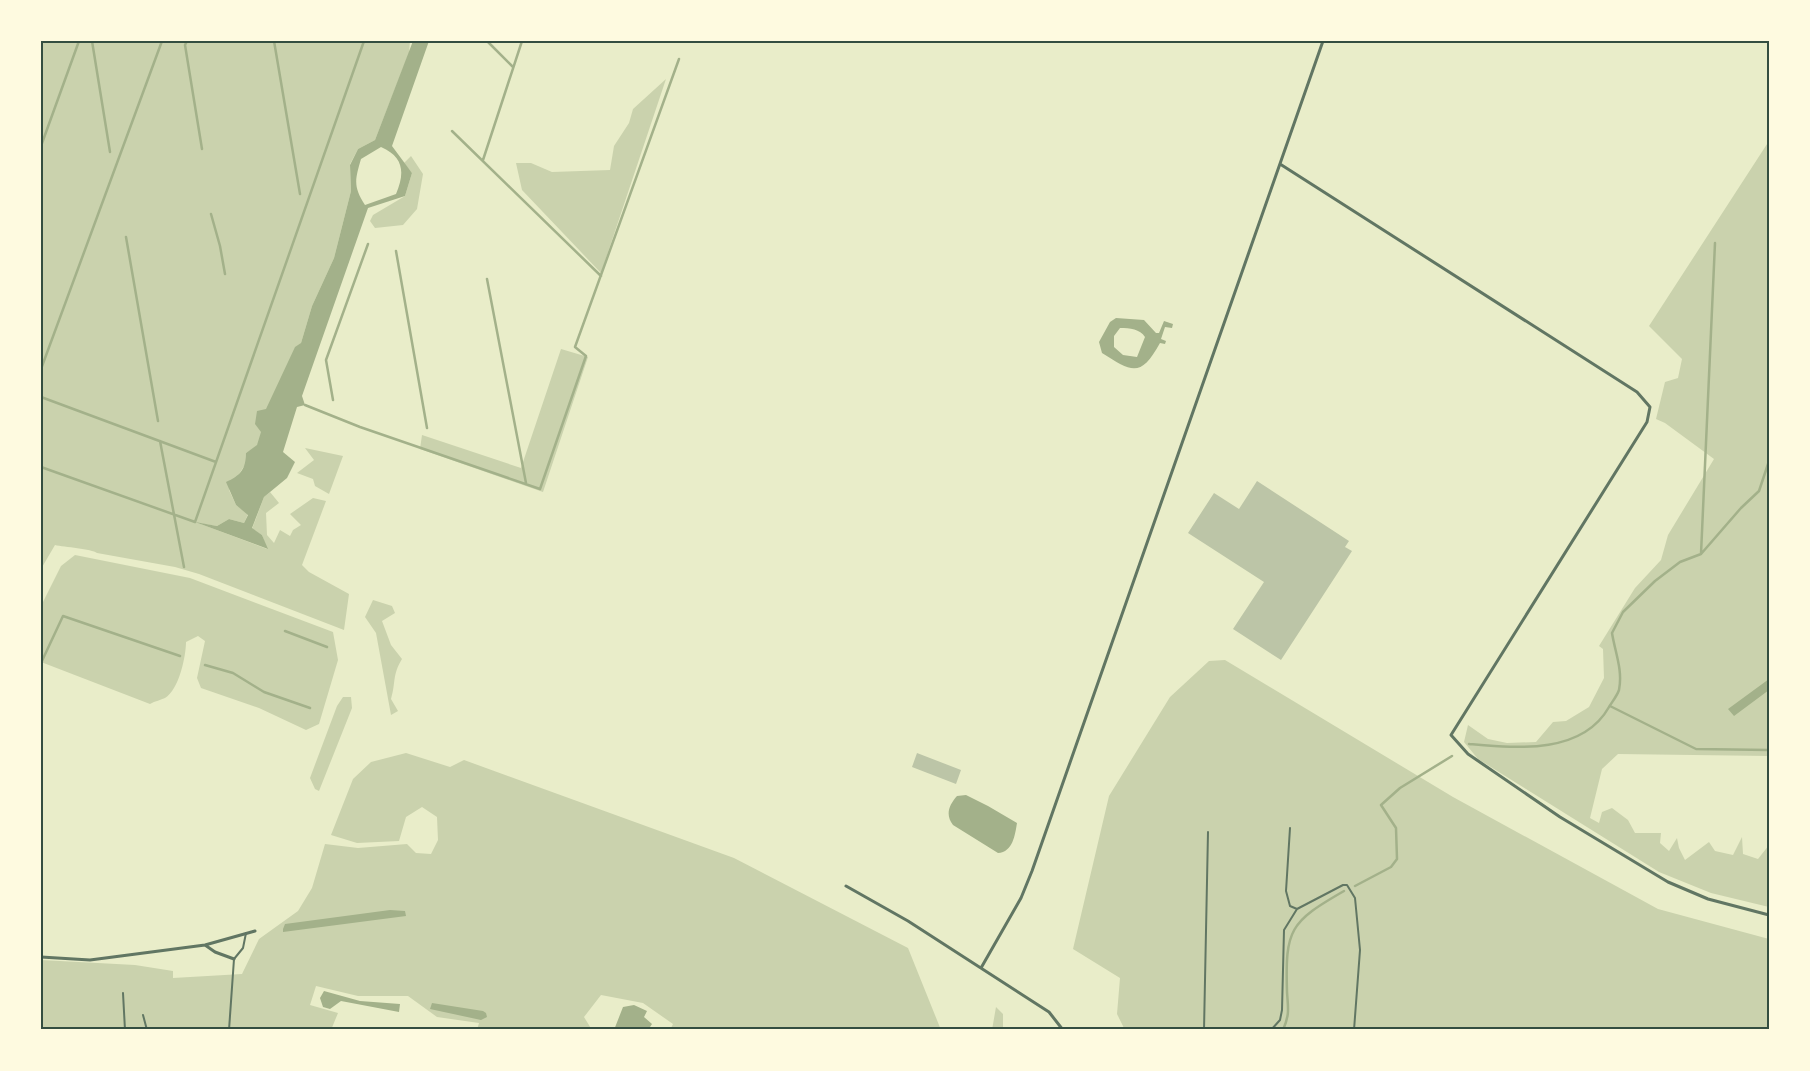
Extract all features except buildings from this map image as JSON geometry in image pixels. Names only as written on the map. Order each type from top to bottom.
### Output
[{"type":"street","points":[[981,968],[1021,898],[1032,871],[1323,41]]},
{"type":"street","points":[[1280,164],[1638,392],[1650,407],[1647,422],[1451,735],[1468,754],[1552,812],[1668,882],[1708,899],[1769,915]]},
{"type":"street","points":[[846,886],[908,921],[1048,1012],[1063,1030]]},
{"type":"street","points":[[41,957],[90,960],[205,945],[255,931]]},
{"type":"street","points":[[205,945],[215,952],[234,958]]},
{"type":"lane","points":[[1290,828],[1286,891],[1290,906],[1297,909]]},
{"type":"lane","points":[[1204,1030],[1208,832]]},
{"type":"lane","points":[[1272,1030],[1280,1020],[1282,1010],[1284,930],[1297,909],[1343,885],[1347,885],[1355,898],[1360,950],[1354,1030]]},
{"type":"lane","points":[[229,1030],[234,958],[243,948],[246,933]]},
{"type":"lane","points":[[123,994],[125,1030]]},
{"type":"lane","points":[[143,1015],[147,1030]]},
{"type":"shaded area","points":[[41,41],[410,41],[409,53],[375,140],[358,149],[350,164],[351,191],[334,258],[312,306],[301,343],[257,446],[246,453],[246,463],[229,490],[236,505],[248,514],[244,523],[229,519],[217,526],[198,523],[267,549],[262,535],[252,529],[264,497],[270,492],[279,503],[266,513],[267,535],[274,543],[280,530],[290,536],[293,530],[301,525],[290,514],[313,498],[326,501],[302,565],[309,572],[349,594],[344,630],[199,574],[175,567],[55,545],[41,569]]},
{"type":"shaded area","points":[[413,41],[429,41],[392,146],[412,173],[405,196],[368,208],[302,396],[305,405],[297,407],[283,452],[295,462],[287,478],[264,497],[252,528],[262,535],[268,549],[195,522],[217,526],[229,519],[244,523],[248,515],[236,505],[226,482],[241,471],[245,463],[246,453],[257,445],[261,432],[255,424],[257,411],[266,409],[295,347],[301,343],[312,306],[334,258],[351,191],[350,165],[358,149],[375,140]],"holes":[[[381,147],[389,151],[400,166],[401,179],[396,194],[365,205],[358,193],[356,183],[361,159]]]},
{"type":"shaded area","points":[[666,79],[601,273],[522,190],[516,163],[531,163],[552,172],[610,170],[614,146],[629,123],[633,109]]},
{"type":"shaded area","points":[[1769,141],[1769,756],[1618,754],[1602,769],[1590,818],[1599,823],[1602,812],[1612,808],[1628,820],[1635,833],[1661,833],[1660,843],[1669,851],[1677,838],[1679,848],[1685,860],[1709,842],[1715,851],[1733,855],[1742,837],[1743,854],[1758,859],[1769,845],[1769,907],[1711,893],[1659,872],[1478,759],[1464,742],[1468,725],[1488,739],[1507,743],[1536,742],[1553,722],[1566,721],[1589,707],[1604,678],[1603,649],[1599,646],[1635,588],[1661,560],[1668,535],[1714,459],[1665,423],[1656,419],[1665,382],[1678,378],[1682,359],[1649,326]]},
{"type":"shaded area","points":[[411,156],[423,174],[417,209],[403,225],[375,228],[370,221],[373,215],[405,196],[412,173],[404,163]]},
{"type":"shaded area","points":[[1116,318],[1144,320],[1156,333],[1159,333],[1164,321],[1173,324],[1172,328],[1165,327],[1161,339],[1166,341],[1165,344],[1160,343],[1147,362],[1136,368],[1129,368],[1102,353],[1099,342],[1110,322]],"holes":[[[1120,328],[1138,331],[1145,337],[1137,357],[1123,355],[1114,347],[1114,336]]]},
{"type":"shaded area","points":[[561,349],[588,357],[543,492],[420,449],[422,435],[521,468]]},
{"type":"shaded area","points":[[305,448],[343,456],[329,494],[315,486],[313,479],[297,473],[314,460]]},
{"type":"shaded area","points":[[75,555],[190,578],[333,632],[338,660],[319,724],[306,730],[259,708],[201,688],[197,678],[205,641],[198,636],[186,642],[183,664],[178,680],[170,694],[150,704],[41,662],[41,606],[61,566]]},
{"type":"shaded area","points":[[373,600],[392,606],[395,613],[382,621],[391,645],[402,659],[395,674],[391,699],[398,711],[391,715],[376,633],[365,617]]},
{"type":"shaded area","points":[[1225,660],[1453,797],[1658,909],[1769,939],[1769,1030],[1125,1030],[1117,1014],[1120,978],[1073,949],[1109,796],[1170,697],[1209,661]]},
{"type":"shaded area","points":[[1769,679],[1769,690],[1734,716],[1728,709]]},
{"type":"shaded area","points":[[343,697],[351,697],[352,708],[319,791],[315,789],[310,778],[337,706]]},
{"type":"shaded area","points":[[406,753],[450,767],[464,760],[734,858],[908,948],[941,1030],[670,1030],[673,1024],[643,1003],[601,995],[584,1017],[592,1030],[477,1030],[479,1023],[437,1017],[408,996],[358,996],[316,986],[310,1005],[338,1013],[331,1030],[41,1030],[41,960],[135,965],[173,971],[173,978],[242,974],[259,939],[298,911],[312,888],[325,844],[358,848],[407,844],[416,853],[431,854],[438,840],[437,817],[422,807],[406,817],[399,841],[357,843],[331,835],[353,779],[371,762]]},
{"type":"shaded area","points":[[966,795],[1017,823],[1012,842],[1007,850],[998,853],[953,825],[949,818],[950,806],[957,796]]},
{"type":"shaded area","points":[[390,910],[405,911],[406,916],[283,932],[285,924]]},
{"type":"shaded area","points":[[324,991],[360,1001],[400,1004],[399,1012],[341,1001],[330,1009],[323,1007],[320,998]]},
{"type":"shaded area","points":[[432,1003],[483,1011],[487,1017],[481,1020],[430,1009]]},
{"type":"shaded area","points":[[634,1005],[647,1011],[644,1017],[652,1024],[648,1030],[614,1030],[623,1007]]},
{"type":"shaded area","points":[[996,1007],[1003,1014],[1003,1030],[992,1030]]},
{"type":"waterway","points":[[41,146],[79,41]]},
{"type":"waterway","points":[[92,41],[110,152]]},
{"type":"waterway","points":[[41,369],[162,41]]},
{"type":"waterway","points":[[187,41],[185,45],[202,149]]},
{"type":"waterway","points":[[274,41],[300,194]]},
{"type":"waterway","points":[[41,467],[195,522],[364,41]]},
{"type":"waterway","points":[[487,41],[513,67]]},
{"type":"waterway","points":[[483,160],[522,41]]},
{"type":"waterway","points":[[305,405],[360,427],[540,489],[586,356],[575,347],[679,59]]},
{"type":"waterway","points":[[452,131],[601,276]]},
{"type":"waterway","points":[[211,214],[225,274]]},
{"type":"waterway","points":[[126,237],[158,421]]},
{"type":"waterway","points":[[1701,554],[1715,243]]},
{"type":"waterway","points":[[333,400],[326,360],[368,244]]},
{"type":"waterway","points":[[396,251],[427,428]]},
{"type":"waterway","points":[[487,279],[526,483]]},
{"type":"waterway","points":[[41,397],[216,462]]},
{"type":"waterway","points":[[160,441],[184,567]]},
{"type":"waterway","points":[[1469,744],[1507,747],[1546,745],[1565,741],[1582,734],[1597,723],[1619,690],[1619,668],[1612,633],[1623,612],[1655,581],[1680,562],[1701,554],[1741,508],[1759,491],[1769,461]]},
{"type":"waterway","points":[[41,663],[63,616],[180,656]]},
{"type":"waterway","points":[[285,631],[327,647]]},
{"type":"waterway","points":[[205,665],[233,673],[264,692],[310,708]]},
{"type":"waterway","points":[[1610,706],[1696,749],[1769,750]]},
{"type":"waterway","points":[[1355,886],[1391,867],[1397,859],[1396,828],[1381,805],[1400,788],[1452,756]]},
{"type":"waterway","points":[[1283,1030],[1288,1011],[1287,954],[1290,941],[1302,920],[1312,911],[1344,891]]}]
